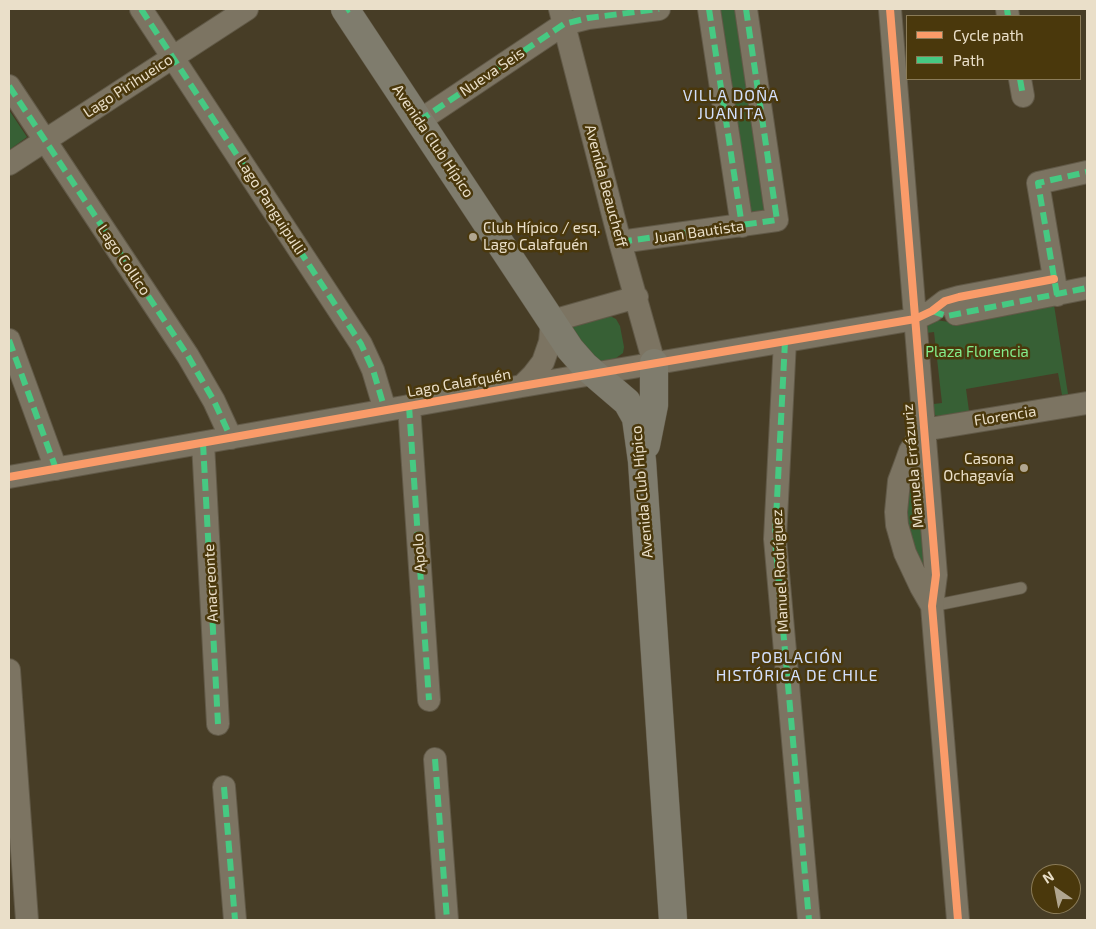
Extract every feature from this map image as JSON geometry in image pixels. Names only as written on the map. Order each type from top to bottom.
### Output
[{"type":"main road","name":"Avenida Club Hípico","points":[[346,9],[576,356],[594,374],[620,395],[632,408],[636,418],[642,460],[673,920]]},
{"type":"main road","points":[[642,460],[654,405],[654,363]]},
{"type":"street","name":"Lago Panguipulli","points":[[141,9],[361,344],[373,370],[385,410]]},
{"type":"street","name":"Lago Pirihueico","points":[[9,164],[247,9]]},
{"type":"street","points":[[562,16],[588,18],[660,9]]},
{"type":"street","points":[[709,9],[742,226]]},
{"type":"street","name":"Juan Bautista","points":[[620,242],[777,220],[746,9]]},
{"type":"street","name":"Manuela Errázuriz","points":[[890,9],[924,315],[923,430],[936,575],[932,606],[958,920]]},
{"type":"street","name":"Nueva Seis","points":[[420,121],[562,16]]},
{"type":"street","name":"Avenida Beaucheff","points":[[562,16],[620,242],[654,363]]},
{"type":"street","name":"Lago Collico","points":[[9,86],[188,356],[214,401],[231,438]]},
{"type":"street","points":[[1055,287],[1038,182],[1087,172]]},
{"type":"street","name":"Lago Calafquén","points":[[9,477],[924,315],[947,316],[1055,287],[1087,288]]},
{"type":"street","points":[[552,321],[637,298]]},
{"type":"street","name":"Lago Calafquén","points":[[522,386],[533,376],[543,362],[550,342],[552,321]]},
{"type":"street","points":[[9,340],[56,469]]},
{"type":"street","name":"Manuel Rodríguez","points":[[785,341],[775,539],[809,920]]},
{"type":"street","name":"Florencia","points":[[923,430],[1087,403]]},
{"type":"street","name":"Apolo","points":[[409,406],[430,700]]},
{"type":"street","name":"Manuela Errázuriz","points":[[923,430],[910,451],[902,473],[896,498],[896,512],[897,525],[905,553],[932,606]]},
{"type":"street","name":"Anacreonte","points":[[203,443],[218,724]]},
{"type":"street","points":[[9,670],[27,920]]},
{"type":"street","points":[[435,760],[447,920]]},
{"type":"street","points":[[224,787],[235,920]]},
{"type":"lane","points":[[932,606],[1021,588]]},
{"type":"green space","points":[[716,9],[740,9],[769,219],[746,222]]},
{"type":"green space","points":[[9,110],[27,137],[9,150]]},
{"type":"green space","name":"Plaza Florencia","points":[[1054,305],[1068,394],[1062,395],[1058,373],[966,389],[969,411],[939,416],[927,414],[926,405],[942,403],[934,332],[918,334],[929,319],[949,322]]},
{"type":"green space","points":[[610,316],[616,319],[620,326],[624,347],[623,353],[616,358],[597,363],[569,327]]},
{"type":"green space","points":[[918,453],[926,582],[907,537],[906,482]]},
{"type":"marked path","points":[[141,9],[361,344],[373,370],[385,410]]},
{"type":"marked path","points":[[419,121],[564,24],[588,18],[659,9]]},
{"type":"marked path","points":[[709,9],[742,226]]},
{"type":"marked path","points":[[620,242],[777,220],[746,9]]},
{"type":"marked path","points":[[1007,9],[1008,15]]},
{"type":"marked path","points":[[1020,80],[1023,96]]},
{"type":"marked path","points":[[9,86],[188,356],[214,401],[231,438]]},
{"type":"marked path","points":[[1057,295],[1038,183],[1087,172]]},
{"type":"marked path","points":[[932,311],[947,316],[1087,288]]},
{"type":"marked path","points":[[9,340],[56,469]]},
{"type":"marked path","points":[[785,341],[775,539],[809,920]]},
{"type":"marked path","points":[[409,406],[429,700]]},
{"type":"marked path","points":[[203,443],[218,724]]},
{"type":"marked path","points":[[435,759],[447,920]]},
{"type":"marked path","points":[[224,787],[235,920]]},
{"type":"cycle path","points":[[890,9],[936,575],[932,606],[958,920]]},
{"type":"cycle path","points":[[9,477],[522,386],[915,319],[932,311],[945,301],[1054,279]]},
{"type":"place","name":"Club Hípico / esq. Lago Calafquén","points":[[473,237]]},
{"type":"place","name":"Casona Ochagavía","points":[[1024,468]]},
{"type":"district","name":"VILLA DOÑA JUANITA","points":[[731,105]]},
{"type":"district","name":"POBLACIÓN HISTÓRICA DE CHILE","points":[[797,667]]}]
